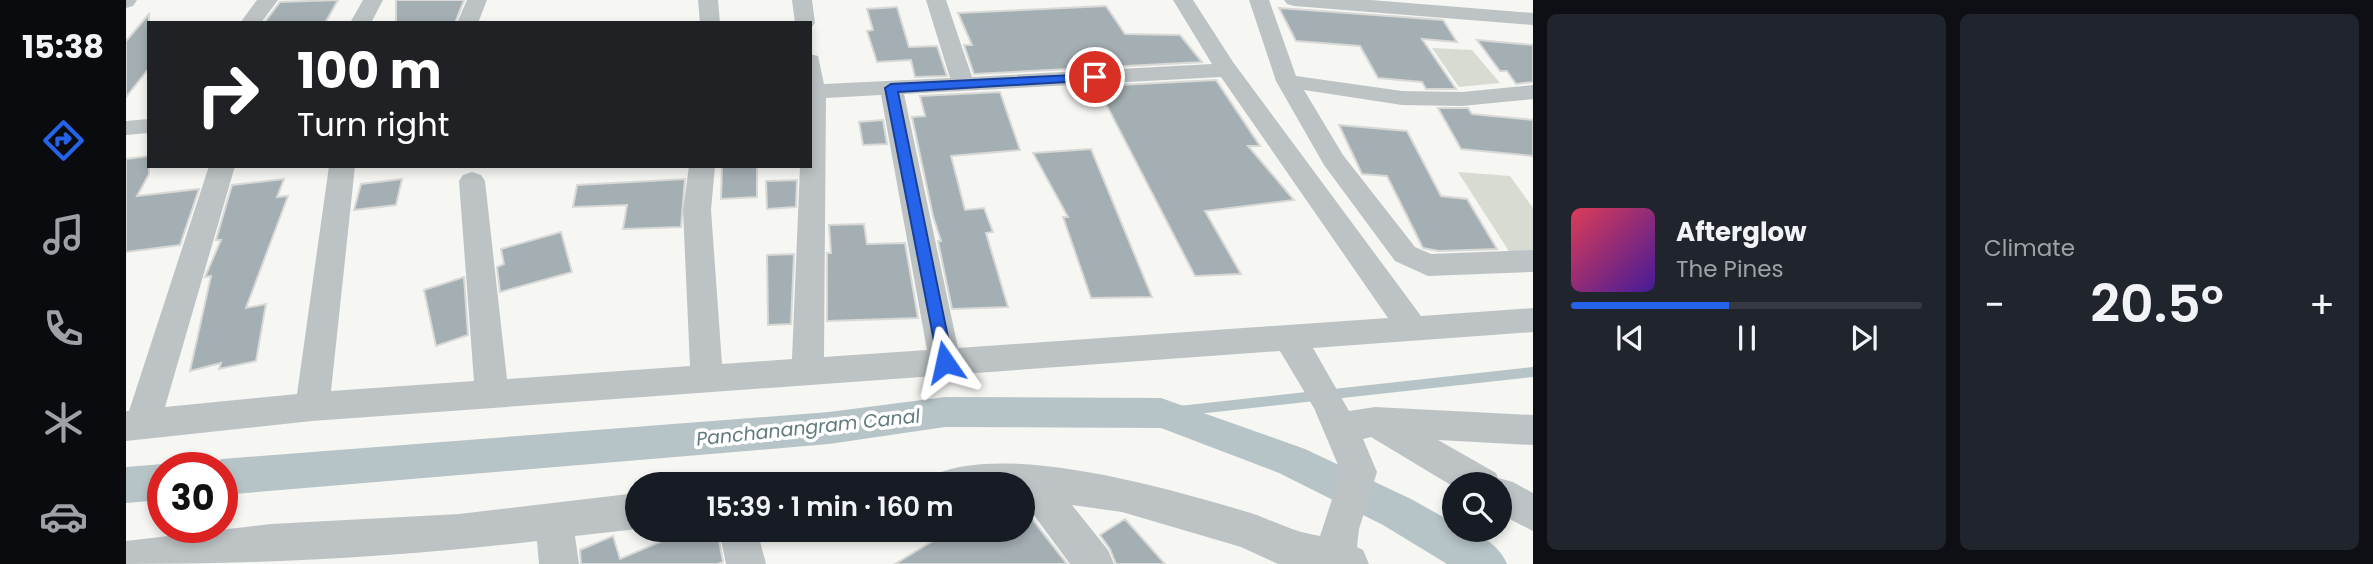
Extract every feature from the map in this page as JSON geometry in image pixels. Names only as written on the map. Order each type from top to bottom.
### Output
[{"type":"street","points":[[252,21],[268,0]]},
{"type":"street","points":[[361,21],[373,0]]},
{"type":"street","points":[[468,21],[477,0]]},
{"type":"street","points":[[708,0],[710,21]]},
{"type":"street","points":[[802,0],[805,21]]},
{"type":"street","points":[[936,0],[963,84]]},
{"type":"street","points":[[1183,0],[1228,70],[1413,329]]},
{"type":"street","points":[[1259,0],[1287,81],[1333,159],[1405,254],[1427,265],[1533,261]]},
{"type":"street","points":[[1294,0],[1533,19]]},
{"type":"street","points":[[1419,0],[1533,9]]},
{"type":"street","points":[[812,92],[1228,70]]},
{"type":"street","points":[[1287,81],[1402,98],[1462,99],[1533,92]]},
{"type":"street","points":[[891,88],[945,362]]},
{"type":"street","points":[[126,128],[147,126]]},
{"type":"street","points":[[221,168],[134,425],[312,407],[945,362],[1298,352],[1413,329],[1533,320]]},
{"type":"street","points":[[312,407],[342,168]]},
{"type":"street","points":[[702,168],[697,209],[707,378]]},
{"type":"street","points":[[807,372],[811,168]]},
{"type":"street","points":[[472,181],[492,394]]},
{"type":"street","points":[[1035,483],[1122,495],[1325,553],[1359,472],[1338,421],[1298,352]]},
{"type":"street","points":[[1338,421],[1533,430]]},
{"type":"street","points":[[1375,422],[1460,472]]},
{"type":"street","points":[[1035,487],[1094,564]]},
{"type":"street","points":[[1512,501],[1533,513]]},
{"type":"street","points":[[126,560],[271,543],[459,532],[625,512]]},
{"type":"street","points":[[554,520],[559,564]]},
{"type":"street","points":[[741,542],[746,564]]},
{"type":"shaded area","points":[[1432,48],[1472,50],[1500,83],[1459,87]]},
{"type":"shaded area","points":[[1458,172],[1510,176],[1533,208],[1533,255],[1512,256]]},
{"type":"building","points":[[338,0],[326,21],[266,21],[280,2]]},
{"type":"building","points":[[396,0],[464,0],[456,21],[396,21]]},
{"type":"building","points":[[1106,6],[1125,34],[1180,35],[1202,62],[974,74],[964,45],[972,45],[958,13]]},
{"type":"building","points":[[897,7],[909,47],[937,46],[947,76],[915,77],[911,60],[877,62],[867,31],[873,30],[867,9]]},
{"type":"building","points":[[1279,8],[1443,20],[1457,42],[1422,39],[1456,89],[1426,89],[1422,82],[1378,78],[1360,46],[1296,41]]},
{"type":"building","points":[[149,14],[147,71],[126,97],[126,41]]},
{"type":"building","points":[[1477,40],[1533,45],[1533,82],[1516,84],[1507,71],[1500,71]]},
{"type":"building","points":[[1216,80],[1260,146],[1248,146],[1294,200],[1205,211],[1241,274],[1195,276],[1104,100],[1095,105],[1082,87]]},
{"type":"building","points":[[1000,92],[1020,150],[951,156],[965,210],[984,208],[993,232],[986,233],[1008,307],[952,309],[938,241],[941,241],[912,117],[925,116],[920,96]]},
{"type":"building","points":[[1438,108],[1468,108],[1472,114],[1533,120],[1533,156],[1461,149]]},
{"type":"building","points":[[883,120],[887,144],[863,145],[859,122]]},
{"type":"building","points":[[1339,125],[1407,131],[1441,196],[1467,199],[1497,249],[1439,251],[1423,248],[1387,176],[1362,174]]},
{"type":"building","points":[[1091,149],[1152,297],[1091,298],[1063,217],[1068,217],[1033,153]]},
{"type":"building","points":[[147,156],[149,174],[137,196],[199,189],[180,245],[126,252],[126,159]]},
{"type":"building","points":[[722,168],[757,168],[757,197],[721,199]]},
{"type":"building","points":[[284,179],[277,197],[288,196],[246,308],[266,304],[256,361],[219,369],[221,363],[190,371],[211,276],[205,277],[221,240],[216,240],[232,185]]},
{"type":"building","points":[[402,179],[396,205],[354,210],[361,184]]},
{"type":"building","points":[[685,179],[681,227],[623,229],[627,205],[573,207],[577,185]]},
{"type":"building","points":[[797,180],[796,207],[767,209],[766,181]]},
{"type":"building","points":[[864,224],[867,244],[905,243],[918,318],[827,321],[827,253],[831,253],[829,225]]},
{"type":"building","points":[[561,232],[572,272],[500,292],[497,267],[504,264],[501,249]]},
{"type":"building","points":[[794,254],[791,324],[768,325],[767,255]]},
{"type":"building","points":[[464,277],[468,335],[436,346],[424,290]]},
{"type":"building","points":[[1125,519],[1165,564],[1116,564],[1100,535]]},
{"type":"building","points":[[1035,523],[1067,564],[895,564],[931,542],[1035,542]]},
{"type":"building","points":[[613,536],[620,559],[660,542],[719,542],[723,562],[581,564],[580,550]]},
{"type":"waterway","points":[[1161,413],[1533,372]]},
{"type":"waterway","name":"Panchanangram Canal","points":[[238,476],[829,428],[945,412],[1161,413],[1292,461],[1397,512],[1486,564]]},
{"type":"waterway","name":"Panchanangram Canal","points":[[126,485],[147,483]]},
{"type":"route","points":[[945,362],[891,88],[1095,77]]}]
